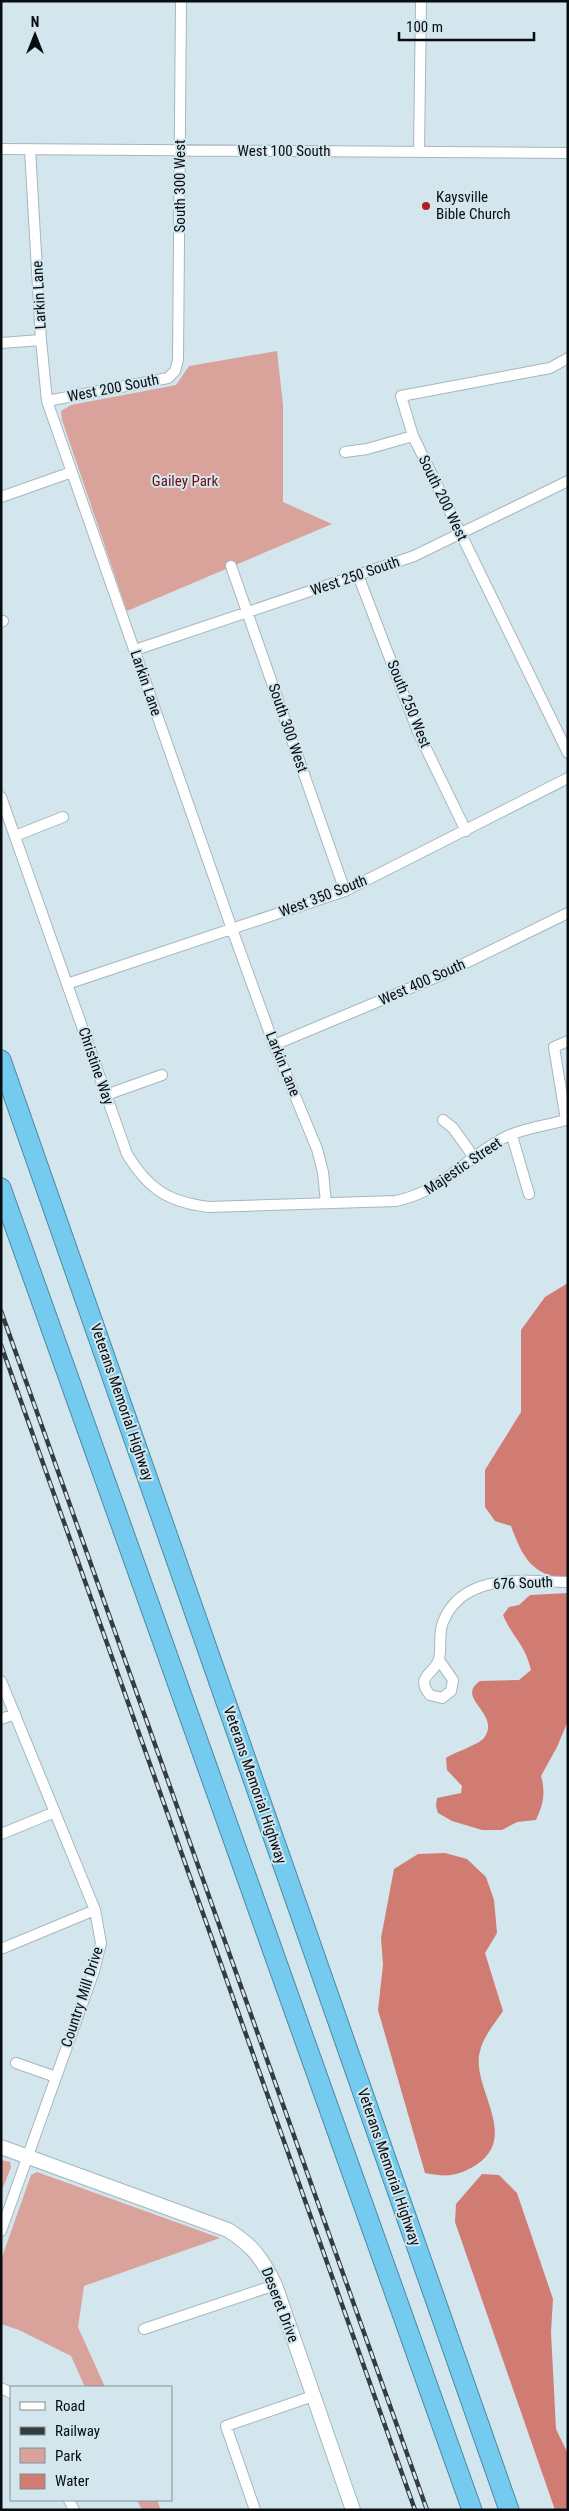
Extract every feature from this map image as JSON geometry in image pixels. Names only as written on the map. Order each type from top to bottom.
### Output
[{"type":"highway","name":"Veterans Memorial Highway","points":[[1,1060],[509,2510]]},
{"type":"highway","points":[[1,1188],[472,2510]]},
{"type":"street","name":"South 300 West","points":[[176,371],[178,360],[182,1]]},
{"type":"street","points":[[419,152],[421,1]]},
{"type":"street","name":"West 100 South","points":[[1,149],[568,153]]},
{"type":"street","name":"Larkin Lane","points":[[30,149],[41,340],[47,401],[274,1045],[318,1149],[324,1172],[326,1203]]},
{"type":"street","points":[[1,343],[41,340]]},
{"type":"street","name":"South 200 West","points":[[568,358],[550,368],[400,396],[413,436],[568,753]]},
{"type":"street","name":"West 200 South","points":[[47,401],[168,378],[176,371]]},
{"type":"street","points":[[345,452],[367,449],[413,436]]},
{"type":"street","points":[[1,498],[72,472]]},
{"type":"street","name":"West 250 South","points":[[135,650],[414,556],[568,481]]},
{"type":"street","name":"South 300 West","points":[[231,566],[345,891]]},
{"type":"street","name":"South 250 West","points":[[358,575],[418,732],[466,831]]},
{"type":"street","name":"West 350 South","points":[[67,984],[345,891],[568,778]]},
{"type":"street","name":"Christine Way","points":[[1,797],[127,1154],[144,1178],[166,1196],[186,1204],[209,1207],[298,1204]]},
{"type":"street","points":[[15,836],[63,817]]},
{"type":"street","name":"West 400 South","points":[[274,1045],[439,976],[568,914]]},
{"type":"street","name":"Majestic Street","points":[[298,1204],[396,1201],[415,1197],[448,1179],[473,1156],[503,1138],[566,1120],[554,1047],[568,1041]]},
{"type":"street","points":[[106,1095],[162,1075]]},
{"type":"street","points":[[443,1120],[453,1128],[473,1156]]},
{"type":"street","points":[[512,1136],[529,1194]]},
{"type":"street","name":"676 South","points":[[439,1660],[440,1631],[444,1621],[453,1605],[466,1593],[489,1583],[566,1582]]},
{"type":"street","name":"Country Mill Drive","points":[[1,1681],[95,1910],[101,1943],[94,1971],[1,2230]]},
{"type":"street","points":[[1,1719],[15,1714]]},
{"type":"street","points":[[1,1834],[55,1812]]},
{"type":"street","points":[[1,1949],[95,1910]]},
{"type":"street","points":[[16,2063],[56,2077]]},
{"type":"street","name":"Deseret Drive","points":[[1,2147],[28,2155],[228,2230],[248,2243],[263,2260],[275,2285],[352,2510]]},
{"type":"street","points":[[144,2329],[275,2285]]},
{"type":"street","points":[[255,2510],[226,2426],[313,2396]]},
{"type":"green space","name":"Gailey Park","points":[[277,351],[283,405],[283,502],[332,524],[127,611],[62,420],[61,411],[71,405],[176,385],[189,366]]},
{"type":"green space","points":[[1,2160],[10,2162],[11,2167],[1,2193]]},
{"type":"green space","points":[[37,2172],[220,2238],[84,2286],[78,2327],[105,2386],[85,2386],[71,2356],[19,2330],[1,2324],[1,2260],[31,2175]]},
{"type":"green space","points":[[138,2501],[157,2501],[161,2510],[142,2510]]},
{"type":"water","points":[[568,1283],[568,1578],[545,1574],[537,1569],[530,1563],[519,1547],[511,1526],[495,1521],[485,1507],[485,1470],[521,1412],[521,1330],[545,1297]]},
{"type":"water","points":[[568,1593],[568,1721],[557,1747],[541,1776],[543,1799],[536,1820],[517,1822],[502,1830],[482,1830],[452,1821],[438,1813],[436,1806],[437,1798],[461,1793],[462,1786],[447,1770],[446,1758],[481,1741],[488,1729],[484,1714],[472,1694],[473,1688],[480,1681],[519,1680],[531,1670],[522,1647],[503,1615],[509,1607],[519,1605],[530,1595]]},
{"type":"water","points":[[445,1853],[467,1859],[486,1877],[494,1900],[497,1933],[485,1953],[503,2011],[490,2030],[480,2051],[481,2080],[494,2126],[494,2140],[489,2153],[476,2165],[463,2172],[439,2175],[425,2173],[378,2010],[383,1965],[381,1938],[394,1869],[418,1854]]},
{"type":"water","points":[[482,2174],[499,2175],[517,2193],[553,2299],[551,2332],[556,2429],[568,2454],[568,2510],[555,2510],[455,2222],[456,2204]]},
{"type":"railway","points":[[1,1311],[427,2510]]},
{"type":"railway","points":[[1,1345],[415,2510]]},
{"type":"place","name":"Kaysville Bible Church","points":[[426,206]]}]
